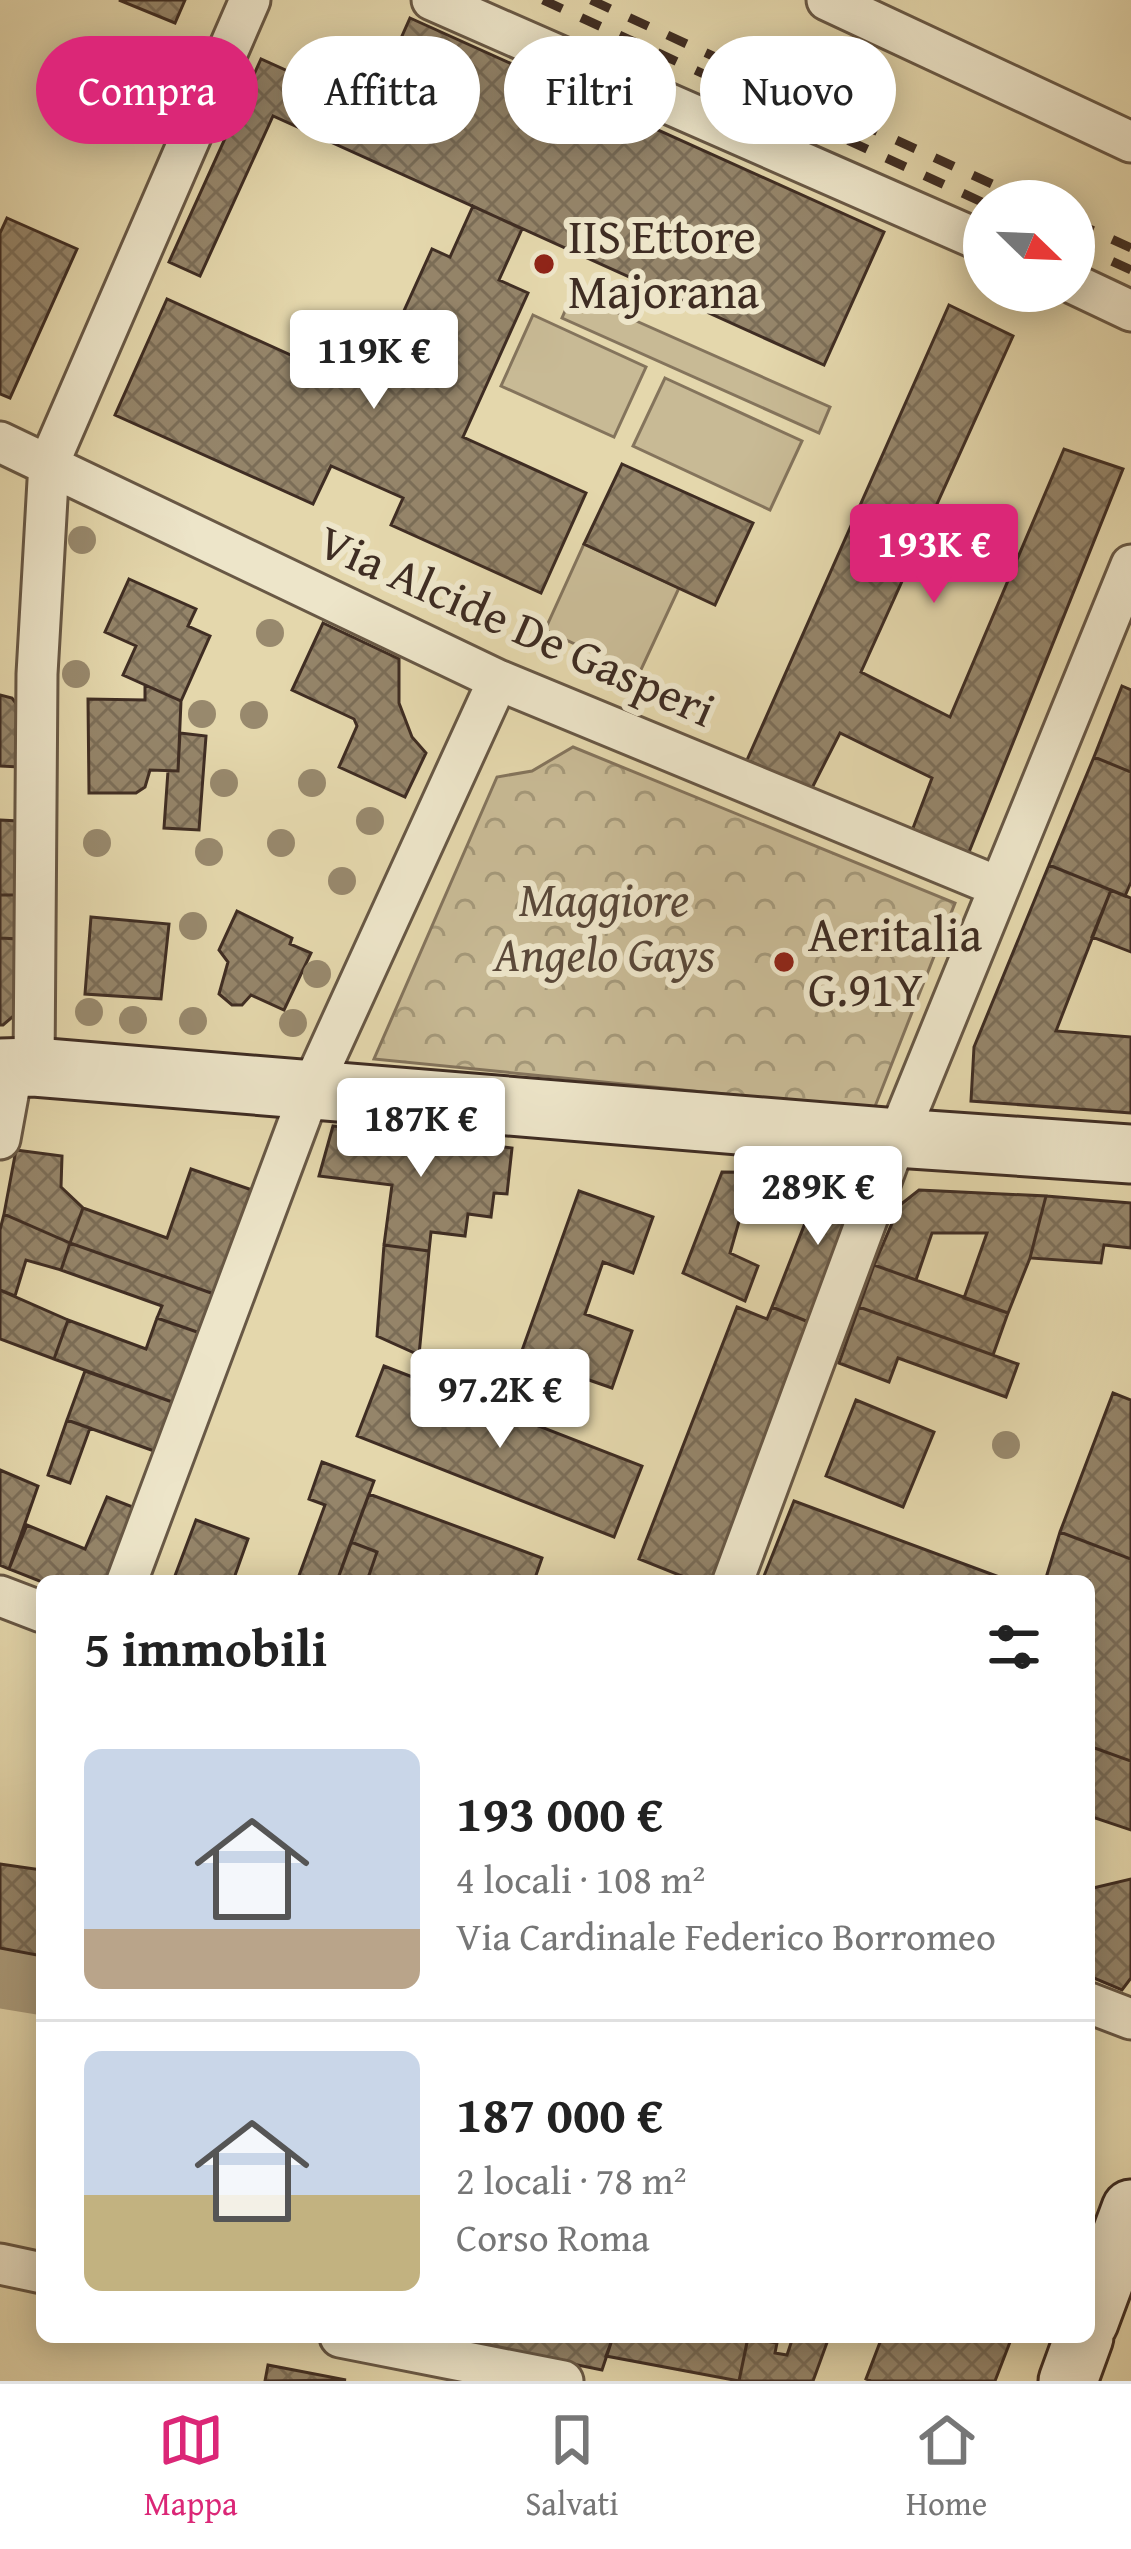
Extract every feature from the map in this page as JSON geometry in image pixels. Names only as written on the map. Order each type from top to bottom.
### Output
[{"type":"street","points":[[0,1139],[16,1068],[18,674],[49,464],[250,0]]},
{"type":"street","points":[[433,0],[963,233]]},
{"type":"street","points":[[827,0],[1131,142]]},
{"type":"street","points":[[1095,294],[1131,310]]},
{"type":"street","name":"Via Alcide De Gasperi","points":[[0,442],[498,680],[999,887]]},
{"type":"street","points":[[735,1575],[897,1138],[999,887],[1122,611],[1131,565]]},
{"type":"street","points":[[129,1575],[311,1089],[498,680]]},
{"type":"street","points":[[16,1068],[1131,1154]]},
{"type":"street","points":[[0,1596],[36,1610]]},
{"type":"street","points":[[1095,2005],[1131,2019]]},
{"type":"street","points":[[1095,2306],[1126,2222]]},
{"type":"street","points":[[0,2264],[36,2272]]},
{"type":"street","points":[[357,2343],[394,2356],[563,2381]]},
{"type":"street","points":[[1068,2381],[1082,2343]]},
{"type":"green space","points":[[573,293],[830,407],[819,433],[562,318]]},
{"type":"green space","points":[[533,315],[646,367],[614,437],[501,386]]},
{"type":"green space","points":[[665,378],[802,441],[770,510],[633,446]]},
{"type":"green space","points":[[584,544],[679,588],[639,674],[545,630]]},
{"type":"green space","name":"Maggiore Angelo Gays","points":[[573,747],[955,903],[874,1109],[374,1059],[497,777],[532,771]]},
{"type":"building","points":[[119,0],[185,0],[175,23]]},
{"type":"building","points":[[410,18],[450,36],[402,36]]},
{"type":"building","points":[[480,50],[504,60],[504,144],[676,144],[676,138],[884,232],[824,365],[335,144],[480,144]]},
{"type":"building","points":[[261,59],[282,68],[282,120],[273,116],[200,276],[169,262],[222,144],[258,144]]},
{"type":"building","points":[[473,206],[522,229],[499,280],[528,293],[463,437],[586,493],[541,593],[391,525],[403,498],[331,466],[313,504],[115,415],[167,299],[368,390],[432,249],[450,257]]},
{"type":"building","points":[[7,218],[77,249],[10,398],[0,394],[0,233]]},
{"type":"building","points":[[949,305],[1013,336],[861,672],[950,717],[1064,449],[1123,469],[967,857],[910,836],[932,778],[840,733],[811,790],[747,760]]},
{"type":"building","points":[[622,464],[753,523],[715,605],[584,544]]},
{"type":"building","points":[[129,579],[196,609],[188,626],[210,636],[181,701],[123,675],[136,646],[105,632]]},
{"type":"building","points":[[323,623],[399,659],[399,703],[412,737],[426,753],[405,797],[339,767],[357,726],[354,719],[292,690]]},
{"type":"building","points":[[145,685],[181,701],[178,771],[150,770],[145,787],[136,793],[89,793],[88,699],[145,700]]},
{"type":"building","points":[[1122,686],[1131,690],[1131,772],[1094,757]]},
{"type":"building","points":[[0,695],[12,698],[18,706],[19,767],[0,766]]},
{"type":"building","points":[[180,733],[206,736],[199,830],[164,828],[168,771],[178,771]]},
{"type":"building","points":[[1094,757],[1131,772],[1131,882],[1125,896],[1049,865]]},
{"type":"building","points":[[0,820],[18,821],[16,895],[0,895]]},
{"type":"building","points":[[1049,865],[1111,890],[1056,1031],[1131,1037],[1131,1113],[971,1101],[974,1047]]},
{"type":"building","points":[[1111,890],[1131,898],[1131,952],[1092,937]]},
{"type":"building","points":[[0,895],[18,895],[18,939],[0,938]]},
{"type":"building","points":[[237,911],[292,938],[290,944],[311,953],[284,1010],[251,995],[242,1005],[232,1005],[219,994],[228,962],[219,950]]},
{"type":"building","points":[[91,917],[169,924],[161,999],[85,994]]},
{"type":"building","points":[[0,938],[18,939],[17,1013],[3,1025],[0,1025]]},
{"type":"building","points":[[333,1126],[512,1148],[507,1194],[494,1193],[491,1217],[468,1214],[465,1236],[431,1232],[429,1251],[384,1245],[392,1185],[319,1176]]},
{"type":"building","points":[[16,1150],[62,1156],[61,1187],[83,1208],[70,1243],[4,1214]]},
{"type":"building","points":[[191,1169],[252,1190],[214,1294],[70,1243],[83,1208],[167,1238]]},
{"type":"building","points":[[722,1172],[792,1173],[789,1214],[742,1211],[730,1253],[758,1266],[745,1301],[683,1273]]},
{"type":"building","points":[[824,1175],[864,1189],[811,1323],[772,1307]]},
{"type":"building","points":[[919,1190],[1046,1196],[1030,1258],[1008,1313],[964,1298],[987,1233],[932,1233],[916,1280],[874,1265],[900,1205]]},
{"type":"building","points":[[579,1191],[653,1217],[633,1273],[603,1262],[585,1314],[632,1331],[612,1388],[520,1356]]},
{"type":"building","points":[[1046,1196],[1131,1203],[1131,1248],[1104,1245],[1101,1263],[1030,1258]]},
{"type":"building","points":[[4,1214],[70,1243],[61,1270],[26,1260],[15,1296],[0,1290]]},
{"type":"building","points":[[70,1243],[214,1294],[200,1333],[157,1318],[162,1306],[61,1270]]},
{"type":"building","points":[[384,1245],[429,1251],[419,1355],[377,1336]]},
{"type":"building","points":[[874,1265],[1008,1313],[993,1355],[859,1307]]},
{"type":"building","points":[[0,1290],[68,1320],[54,1359],[0,1339]]},
{"type":"building","points":[[737,1307],[767,1319],[772,1307],[811,1323],[713,1575],[679,1575],[639,1559]]},
{"type":"building","points":[[859,1307],[1018,1364],[1006,1397],[898,1358],[889,1382],[839,1363]]},
{"type":"building","points":[[157,1318],[200,1333],[175,1403],[54,1359],[68,1320],[146,1349]]},
{"type":"building","points":[[384,1366],[642,1466],[614,1537],[357,1436]]},
{"type":"building","points":[[85,1371],[175,1403],[157,1452],[67,1420]]},
{"type":"building","points":[[1113,1393],[1131,1400],[1131,1559],[1060,1532]]},
{"type":"building","points":[[856,1400],[934,1432],[903,1507],[826,1476]]},
{"type":"building","points":[[67,1420],[90,1428],[70,1483],[48,1475]]},
{"type":"building","points":[[322,1462],[374,1481],[339,1575],[299,1575],[325,1505],[309,1499]]},
{"type":"building","points":[[0,1470],[38,1486],[9,1569],[0,1565]]},
{"type":"building","points":[[369,1494],[542,1558],[536,1575],[369,1575],[377,1552],[351,1542]]},
{"type":"building","points":[[107,1497],[138,1509],[110,1575],[36,1575],[36,1580],[9,1569],[27,1525],[85,1549]]},
{"type":"building","points":[[794,1501],[994,1575],[764,1575]]},
{"type":"building","points":[[196,1520],[248,1539],[235,1575],[175,1575]]},
{"type":"building","points":[[1060,1532],[1131,1559],[1131,1761],[1095,1748],[1095,1575],[1047,1575]]},
{"type":"building","points":[[351,1542],[377,1552],[369,1575],[339,1575]]},
{"type":"building","points":[[1095,1748],[1131,1761],[1131,1830],[1095,1818]]},
{"type":"building","points":[[0,1864],[36,1869],[36,1955],[0,1948]]},
{"type":"building","points":[[1131,1879],[1131,1978],[1122,1990],[1095,1979],[1095,1888]]},
{"type":"building","points":[[470,2343],[611,2343],[602,2370]]},
{"type":"building","points":[[611,2343],[747,2343],[739,2381],[606,2356]]},
{"type":"building","points":[[747,2343],[777,2343],[775,2353],[787,2355],[791,2343],[827,2343],[813,2381],[739,2381]]},
{"type":"building","points":[[880,2343],[1010,2343],[995,2381],[866,2379]]},
{"type":"building","points":[[268,2365],[346,2380],[265,2381]]},
{"type":"waterway","points":[[0,1975],[36,1981]]},
{"type":"railway","points":[[543,0],[963,193]]},
{"type":"railway","points":[[591,0],[983,180]]},
{"type":"railway","points":[[1095,232],[1131,248]]},
{"type":"railway","points":[[1095,254],[1131,270]]},
{"type":"place","name":"IIS Ettore Majorana","points":[[544,264]]},
{"type":"place","name":"Aeritalia G.91Y","points":[[784,962]]}]
